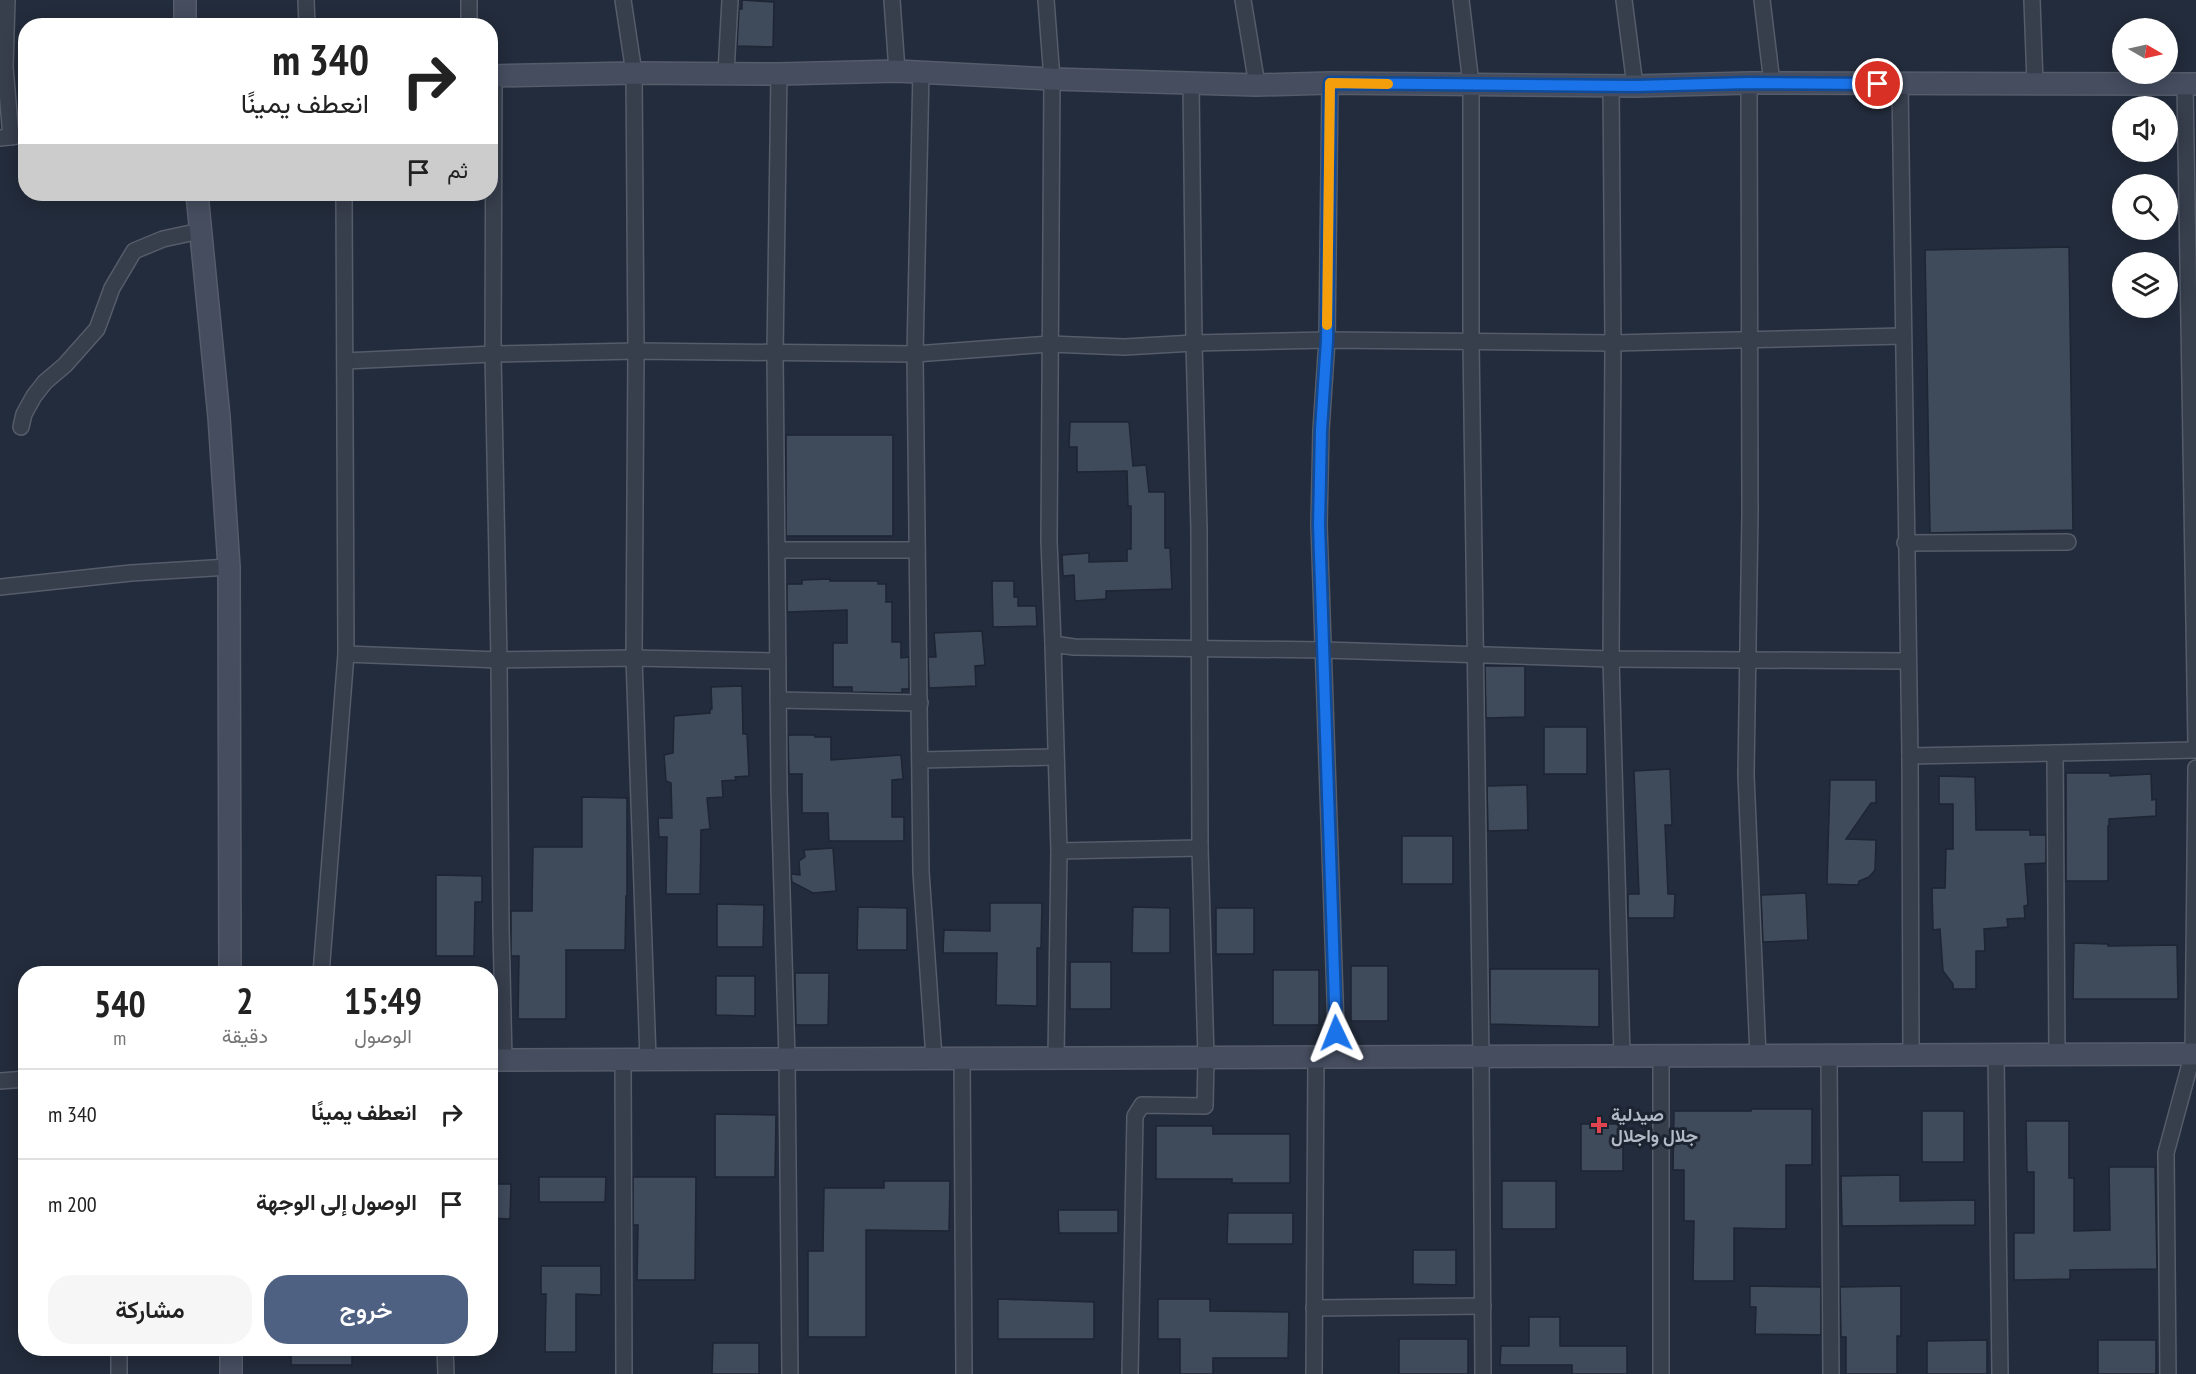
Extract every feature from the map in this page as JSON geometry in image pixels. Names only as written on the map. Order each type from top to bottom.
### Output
[{"type":"street","points":[[7,0],[5,68],[12,137]]},
{"type":"street","points":[[185,0],[185,18]]},
{"type":"street","points":[[306,0],[307,18]]},
{"type":"street","points":[[469,0],[469,18]]},
{"type":"street","points":[[623,0],[634,73],[636,351],[634,658],[648,1059]]},
{"type":"street","points":[[726,73],[730,0]]},
{"type":"street","points":[[892,0],[897,71]]},
{"type":"street","points":[[1046,0],[1052,80],[1049,541],[1059,851],[1056,1058]]},
{"type":"street","points":[[1243,0],[1257,85]]},
{"type":"street","points":[[1461,0],[1470,84],[1471,343],[1484,1374]]},
{"type":"street","points":[[1624,0],[1635,86]]},
{"type":"street","points":[[1762,0],[1772,83]]},
{"type":"street","points":[[2032,0],[2034,83]]},
{"type":"street","points":[[498,76],[921,71],[1052,80],[1257,85],[1330,83],[1611,86],[1749,83],[2190,84],[2196,742]]},
{"type":"street","points":[[921,71],[915,354],[921,872],[934,1058]]},
{"type":"street","points":[[779,74],[775,353],[778,700],[787,1059],[790,1374]]},
{"type":"street","points":[[1314,1374],[1314,1308],[1326,1057],[1324,650],[1319,525],[1321,430],[1327,340],[1330,83]]},
{"type":"street","points":[[1749,83],[1746,775],[1758,1056]]},
{"type":"street","points":[[1131,1374],[1135,1116],[1142,1105],[1205,1106],[1206,1058],[1200,848],[1199,529],[1191,84]]},
{"type":"street","points":[[1900,85],[1905,543],[1910,756],[1911,1055]]},
{"type":"street","points":[[1611,86],[1613,343],[1611,659],[1622,1056]]},
{"type":"street","points":[[198,201],[219,417],[229,567],[230,966]]},
{"type":"street","points":[[322,966],[346,654],[344,201]]},
{"type":"street","points":[[492,201],[493,354],[500,660],[501,928],[498,1027]]},
{"type":"street","points":[[21,427],[24,414],[34,396],[97,329],[112,288],[134,251],[163,239],[200,231]]},
{"type":"street","points":[[345,361],[493,354],[636,351],[915,354],[1050,344],[1124,347],[1327,340],[1613,343],[1904,336]]},
{"type":"street","points":[[1905,543],[2068,542]]},
{"type":"street","points":[[777,550],[917,550]]},
{"type":"street","points":[[0,587],[131,573],[229,567]]},
{"type":"street","points":[[1053,644],[1074,647],[1200,647],[1611,659],[1908,661]]},
{"type":"street","points":[[346,654],[500,660],[634,658],[778,661]]},
{"type":"street","points":[[778,700],[920,703]]},
{"type":"street","points":[[1910,756],[2196,750]]},
{"type":"street","points":[[2055,753],[2057,1055]]},
{"type":"street","points":[[921,760],[1055,757]]},
{"type":"street","points":[[2168,1374],[2166,1153],[2194,1053],[2196,768]]},
{"type":"street","points":[[1059,851],[1200,848]]},
{"type":"street","points":[[498,1060],[2194,1053]]},
{"type":"street","points":[[1996,1055],[2000,1374]]},
{"type":"street","points":[[1661,1056],[1661,1374]]},
{"type":"street","points":[[1829,1056],[1831,1374]]},
{"type":"street","points":[[962,1058],[964,1374]]},
{"type":"street","points":[[623,1059],[624,1374]]},
{"type":"street","points":[[0,1081],[18,1080]]},
{"type":"street","points":[[1314,1308],[1483,1306]]},
{"type":"street","points":[[119,1356],[119,1374]]},
{"type":"street","points":[[231,1356],[231,1374]]},
{"type":"street","points":[[445,1356],[446,1374]]},
{"type":"building","points":[[742,0],[774,2],[773,47],[737,46],[739,9],[742,9]]},
{"type":"building","points":[[2069,247],[2073,530],[1930,533],[1925,250]]},
{"type":"building","points":[[1070,422],[1129,422],[1133,466],[1146,465],[1149,492],[1165,492],[1165,548],[1170,548],[1172,589],[1106,591],[1106,599],[1075,601],[1074,575],[1063,576],[1062,555],[1089,553],[1089,562],[1127,561],[1127,549],[1131,549],[1131,506],[1128,506],[1127,471],[1077,472],[1077,447],[1069,447]]},
{"type":"building","points":[[786,435],[893,435],[893,536],[786,536]]},
{"type":"building","points":[[830,579],[830,581],[878,581],[878,584],[886,584],[886,602],[892,602],[892,642],[901,642],[901,658],[909,657],[909,689],[902,689],[902,693],[852,692],[852,687],[833,687],[833,643],[847,643],[847,610],[787,612],[787,584],[802,584],[802,580]]},
{"type":"building","points":[[992,581],[1014,581],[1014,597],[1018,597],[1018,606],[1036,606],[1037,626],[993,627]]},
{"type":"building","points":[[982,631],[985,665],[975,666],[976,686],[929,688],[928,657],[936,657],[934,633]]},
{"type":"building","points":[[1485,666],[1525,666],[1525,717],[1486,718]]},
{"type":"building","points":[[742,686],[743,734],[747,734],[749,776],[722,781],[723,797],[707,798],[710,829],[701,830],[700,894],[666,894],[667,837],[659,837],[658,818],[672,818],[671,783],[666,781],[664,755],[673,753],[674,716],[710,713],[712,709],[711,687]]},
{"type":"building","points":[[1544,727],[1587,727],[1587,774],[1544,774]]},
{"type":"building","points":[[788,735],[831,737],[831,760],[901,755],[903,779],[892,780],[892,817],[904,817],[904,841],[829,841],[828,813],[802,813],[802,774],[789,774]]},
{"type":"building","points":[[1670,769],[1672,825],[1665,825],[1668,894],[1675,894],[1674,918],[1628,918],[1628,894],[1639,894],[1634,771]]},
{"type":"building","points":[[2066,773],[2110,773],[2110,776],[2151,774],[2152,800],[2156,799],[2156,816],[2109,819],[2108,881],[2066,881]]},
{"type":"building","points":[[1939,776],[1975,777],[1976,830],[2030,830],[2030,835],[2046,835],[2046,863],[2025,864],[2028,905],[2024,906],[2025,918],[2007,919],[2008,927],[1984,929],[1985,951],[1976,951],[1976,989],[1953,989],[1953,984],[1943,971],[1940,929],[1933,930],[1932,888],[1945,888],[1946,849],[1953,849],[1953,804],[1939,804]]},
{"type":"building","points":[[1830,780],[1876,780],[1876,803],[1871,803],[1846,839],[1876,840],[1875,870],[1869,877],[1859,881],[1858,885],[1827,884]]},
{"type":"building","points":[[1527,785],[1528,830],[1488,831],[1487,786]]},
{"type":"building","points":[[582,797],[627,798],[625,950],[566,950],[566,1019],[518,1019],[519,956],[511,956],[511,911],[532,911],[533,847],[582,847]]},
{"type":"building","points":[[1402,836],[1453,836],[1453,884],[1402,884]]},
{"type":"building","points":[[833,848],[836,891],[813,893],[792,882],[791,874],[800,875],[799,861],[805,857],[804,850]]},
{"type":"building","points":[[436,875],[482,876],[482,902],[475,902],[474,956],[436,956]]},
{"type":"building","points":[[1806,893],[1808,940],[1763,942],[1761,895]]},
{"type":"building","points":[[990,903],[1042,903],[1041,948],[1037,948],[1037,1006],[996,1005],[997,953],[943,953],[944,930],[990,931]]},
{"type":"building","points":[[717,904],[764,905],[763,947],[717,947]]},
{"type":"building","points":[[858,907],[907,908],[907,950],[857,950]]},
{"type":"building","points":[[1133,907],[1170,908],[1170,953],[1132,953]]},
{"type":"building","points":[[1216,908],[1254,908],[1254,954],[1216,954]]},
{"type":"building","points":[[2074,943],[2108,944],[2108,946],[2177,945],[2178,999],[2073,999]]},
{"type":"building","points":[[1070,962],[1111,962],[1111,1009],[1070,1009]]},
{"type":"building","points":[[1351,966],[1388,966],[1388,1021],[1351,1021]]},
{"type":"building","points":[[1490,969],[1599,969],[1599,1027],[1490,1024]]},
{"type":"building","points":[[1273,970],[1319,970],[1319,1025],[1273,1025]]},
{"type":"building","points":[[795,973],[829,973],[828,1025],[796,1025]]},
{"type":"building","points":[[716,976],[755,976],[755,1016],[716,1015]]},
{"type":"building","points":[[1751,1109],[1812,1109],[1812,1165],[1786,1165],[1786,1229],[1734,1228],[1734,1281],[1693,1281],[1694,1221],[1684,1221],[1684,1170],[1673,1170],[1674,1111],[1751,1111]]},
{"type":"building","points":[[1922,1111],[1964,1111],[1964,1162],[1922,1162]]},
{"type":"building","points":[[715,1114],[776,1115],[775,1177],[715,1177]]},
{"type":"building","points":[[2026,1121],[2069,1121],[2069,1178],[2074,1178],[2074,1231],[2110,1230],[2109,1167],[2155,1167],[2157,1269],[2070,1270],[2070,1279],[2014,1280],[2014,1233],[2034,1233],[2034,1172],[2027,1172]]},
{"type":"building","points":[[1581,1124],[1623,1124],[1623,1171],[1581,1171]]},
{"type":"building","points":[[1156,1126],[1213,1126],[1213,1134],[1290,1134],[1290,1183],[1232,1183],[1232,1179],[1156,1179]]},
{"type":"building","points":[[1900,1175],[1900,1201],[1975,1200],[1975,1225],[1842,1226],[1841,1176]]},
{"type":"building","points":[[539,1177],[606,1177],[605,1202],[539,1202]]},
{"type":"building","points":[[633,1177],[696,1177],[695,1280],[637,1280],[638,1225],[633,1225]]},
{"type":"building","points":[[884,1181],[950,1181],[949,1231],[866,1230],[866,1337],[808,1337],[808,1251],[823,1251],[824,1188],[884,1188]]},
{"type":"building","points":[[1502,1181],[1556,1181],[1556,1229],[1502,1229]]},
{"type":"building","points":[[498,1184],[511,1184],[510,1219],[498,1218]]},
{"type":"building","points":[[1058,1210],[1118,1210],[1118,1233],[1059,1233]]},
{"type":"building","points":[[1228,1213],[1293,1213],[1293,1244],[1227,1244]]},
{"type":"building","points":[[1413,1250],[1456,1250],[1456,1285],[1413,1284]]},
{"type":"building","points":[[541,1266],[601,1266],[601,1295],[576,1294],[576,1352],[545,1352],[546,1294],[541,1294]]},
{"type":"building","points":[[1750,1286],[1821,1287],[1821,1335],[1755,1334],[1756,1307],[1750,1307]]},
{"type":"building","points":[[1901,1286],[1901,1336],[1897,1336],[1897,1374],[1846,1374],[1846,1337],[1841,1337],[1840,1287]]},
{"type":"building","points":[[998,1299],[1094,1302],[1094,1339],[998,1339]]},
{"type":"building","points":[[1158,1299],[1210,1299],[1210,1311],[1289,1312],[1288,1358],[1213,1358],[1213,1374],[1180,1374],[1180,1339],[1158,1339]]},
{"type":"building","points":[[1529,1317],[1560,1317],[1560,1346],[1627,1346],[1627,1374],[1572,1374],[1572,1365],[1500,1365],[1501,1346],[1529,1346]]},
{"type":"building","points":[[1399,1339],[1468,1339],[1468,1374],[1399,1374]]},
{"type":"building","points":[[1987,1340],[1987,1374],[1927,1374],[1927,1341]]},
{"type":"building","points":[[2098,1340],[2156,1340],[2156,1374],[2098,1374]]},
{"type":"building","points":[[713,1343],[759,1343],[759,1374],[712,1374]]},
{"type":"building","points":[[291,1356],[352,1356],[352,1365],[291,1365]]},
{"type":"slow traffic","points":[[1327,325],[1330,83],[1388,84]]},
{"type":"place","name":"صيدلية جلال واجلال","points":[[1599,1125]]},
{"type":"route","points":[[1336,1033],[1319,525],[1321,430],[1327,340],[1330,83],[1635,86],[1749,83],[1878,84]]}]
